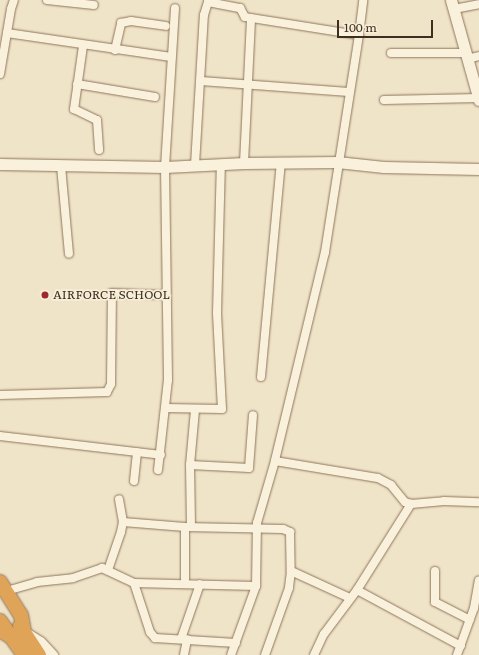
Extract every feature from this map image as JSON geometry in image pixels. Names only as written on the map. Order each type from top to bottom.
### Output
[{"type":"highway","points":[[2,590],[19,635],[24,655]]},
{"type":"highway","points":[[0,620],[19,635],[39,655]]},
{"type":"highway","points":[[0,630],[19,635]]},
{"type":"street","points":[[0,74],[2,52],[14,0]]},
{"type":"street","points":[[47,0],[94,5]]},
{"type":"street","points":[[232,655],[256,586],[256,530],[275,461],[325,252],[359,35],[363,0]]},
{"type":"street","points":[[195,165],[207,2],[240,8],[244,16],[251,18],[359,35]]},
{"type":"street","points":[[384,100],[479,99],[452,4],[479,4]]},
{"type":"street","points":[[158,470],[166,408],[165,167],[175,8]]},
{"type":"street","points":[[244,162],[251,18]]},
{"type":"street","points":[[115,50],[121,23],[131,21],[166,26]]},
{"type":"street","points":[[7,33],[83,46],[171,57]]},
{"type":"street","points":[[83,46],[74,109],[97,120],[99,150]]},
{"type":"street","points":[[392,53],[479,56]]},
{"type":"street","points":[[201,81],[349,92]]},
{"type":"street","points":[[77,84],[155,97]]},
{"type":"street","points":[[0,164],[165,167],[244,162],[338,162],[384,167],[479,169]]},
{"type":"street","points":[[261,377],[281,162]]},
{"type":"street","points":[[166,408],[195,410],[222,409],[217,313],[221,164]]},
{"type":"street","points":[[61,166],[69,254]]},
{"type":"street","points":[[0,396],[107,392],[111,384],[112,293],[165,295]]},
{"type":"street","points":[[185,583],[190,465],[195,410]]},
{"type":"street","points":[[190,465],[249,468],[253,415]]},
{"type":"street","points":[[0,436],[161,455]]},
{"type":"street","points":[[134,481],[137,452]]},
{"type":"street","points":[[275,461],[378,478],[391,485],[405,502],[411,504],[444,501],[479,502]]},
{"type":"street","points":[[108,570],[123,522],[119,499]]},
{"type":"street","points":[[314,655],[324,634],[357,590],[411,504]]},
{"type":"street","points":[[123,522],[256,530],[283,529],[290,532],[291,571],[286,595],[265,655]]},
{"type":"street","points":[[2,590],[38,582],[73,578],[98,568],[108,570],[134,583],[185,583],[256,586]]},
{"type":"street","points":[[291,571],[350,598]]},
{"type":"street","points":[[435,571],[435,602],[470,620]]},
{"type":"street","points":[[457,655],[476,608],[479,580]]},
{"type":"street","points":[[134,583],[152,636],[158,639],[184,639],[236,643]]},
{"type":"street","points":[[184,655],[184,639],[200,584]]},
{"type":"street","points":[[357,590],[461,646]]},
{"type":"street","points":[[17,655],[19,635],[40,642],[52,655]]},
{"type":"place","name":"AIRFORCE SCHOOL","points":[[45,295]]}]
